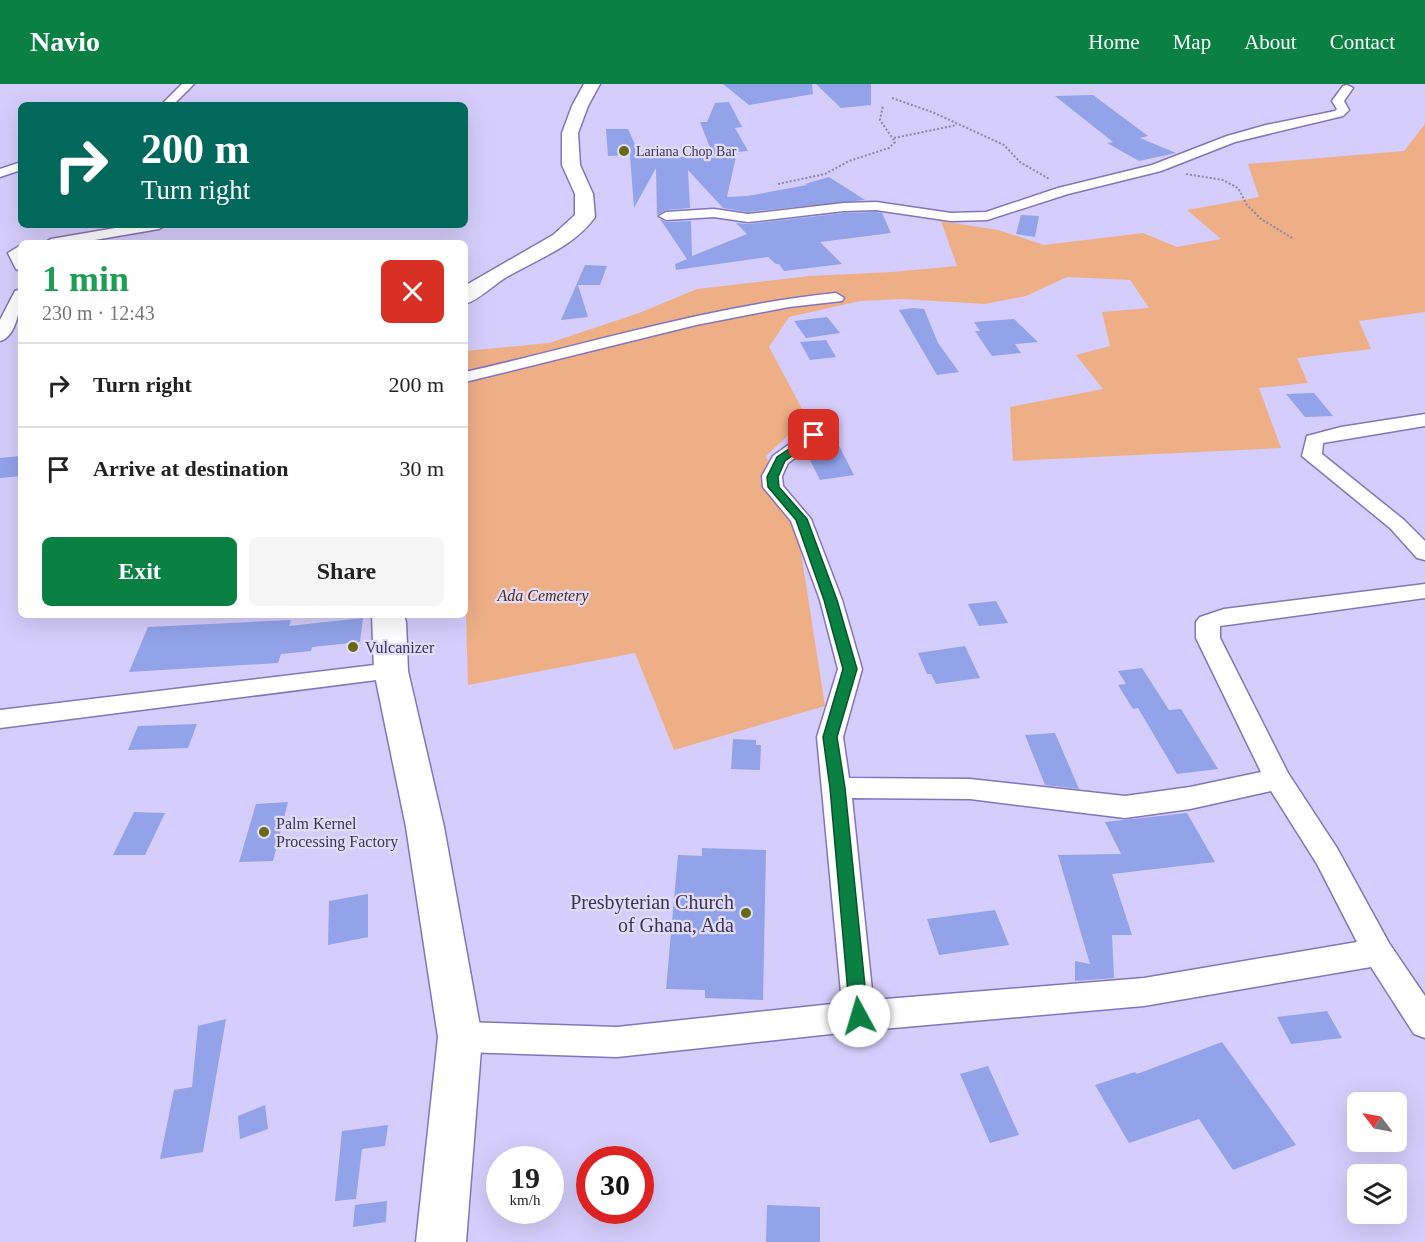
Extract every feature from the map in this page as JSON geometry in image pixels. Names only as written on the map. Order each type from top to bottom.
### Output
[{"type":"main road","points":[[468,294],[516,263],[562,238],[585,217],[584,194],[571,165],[570,133],[580,105],[592,84]]},
{"type":"main road","points":[[389,618],[391,671],[425,827],[460,1037],[441,1242]]},
{"type":"street","points":[[170,102],[188,84]]},
{"type":"street","points":[[666,216],[714,213],[748,218],[844,207],[876,206],[968,218],[996,214],[1064,191],[1156,168],[1231,139],[1287,123],[1339,114],[1343,110],[1338,101],[1347,88]]},
{"type":"street","points":[[0,173],[18,167]]},
{"type":"street","points":[[69,240],[141,228]]},
{"type":"street","points":[[468,376],[750,308],[790,301],[836,298]]},
{"type":"street","points":[[0,336],[18,300]]},
{"type":"street","points":[[1425,420],[1341,433],[1314,440],[1312,456],[1396,524],[1425,553]]},
{"type":"street","points":[[814,435],[780,460],[772,477],[773,487],[801,519],[831,600],[850,669],[830,737],[859,1016]]},
{"type":"street","points":[[1425,591],[1224,617],[1208,622],[1208,638],[1278,779],[1327,856],[1378,952],[1425,1023]]},
{"type":"street","points":[[0,719],[391,671]]},
{"type":"street","points":[[837,788],[970,789],[1125,807],[1190,798],[1278,779]]},
{"type":"street","points":[[460,1037],[617,1042],[859,1016],[1144,992],[1378,952]]},
{"type":"path","points":[[891,98],[957,124],[1004,146],[1020,162],[1064,191]]},
{"type":"path","points":[[778,184],[825,174],[849,161],[889,148],[895,142],[880,120],[883,105]]},
{"type":"path","points":[[894,138],[957,124]]},
{"type":"path","points":[[1156,168],[1206,179],[1223,180],[1238,188],[1241,197],[1258,217],[1294,239]]},
{"type":"green space","name":"Ada Cemetery","points":[[1425,124],[1425,312],[1359,321],[1371,349],[1297,358],[1308,383],[1259,388],[1281,448],[1013,461],[1010,407],[1103,389],[1076,355],[1110,346],[1102,312],[1149,308],[1130,280],[1067,277],[1026,296],[985,304],[903,299],[860,301],[789,317],[769,347],[807,418],[766,456],[797,527],[825,706],[674,750],[635,653],[468,685],[466,618],[468,618],[468,351],[549,343],[639,313],[697,289],[810,276],[957,266],[941,221],[998,230],[1044,245],[1143,233],[1177,247],[1221,239],[1187,210],[1259,197],[1248,164],[1404,151]]},
{"type":"building","points":[[723,84],[812,84],[813,94],[749,105]]},
{"type":"building","points":[[816,84],[871,84],[871,105],[841,108]]},
{"type":"building","points":[[1093,95],[1148,136],[1140,138],[1176,153],[1139,161],[1107,143],[1113,142],[1055,96]]},
{"type":"building","points":[[729,102],[742,127],[735,128],[748,151],[737,152],[727,197],[747,196],[807,185],[805,184],[829,177],[865,200],[748,212],[723,208],[688,170],[690,208],[666,210],[657,215],[656,168],[634,208],[630,155],[608,156],[606,129],[628,129],[638,151],[651,151],[650,156],[714,158],[700,122],[707,122],[715,103]]},
{"type":"building","points":[[844,213],[882,213],[891,233],[820,242],[842,264],[784,271],[779,264],[768,257],[676,270],[675,264],[687,259],[660,219],[666,222],[691,221],[692,256],[747,234],[736,223],[748,224]]},
{"type":"building","points":[[1021,215],[1039,216],[1035,237],[1016,234]]},
{"type":"building","points":[[585,265],[607,266],[600,285],[578,285],[588,317],[561,320]]},
{"type":"building","points":[[924,309],[938,343],[959,372],[937,375],[899,310]]},
{"type":"building","points":[[827,317],[840,333],[806,338],[794,321]]},
{"type":"building","points":[[1014,319],[1038,342],[1015,344],[1021,353],[992,356],[975,331],[980,331],[974,322]]},
{"type":"building","points":[[826,340],[836,357],[810,360],[800,342]]},
{"type":"building","points":[[1314,393],[1333,416],[1305,417],[1286,394]]},
{"type":"building","points":[[836,440],[854,475],[820,480],[808,456],[814,455],[811,450],[822,441]]},
{"type":"building","points":[[18,456],[18,476],[0,478],[0,458]]},
{"type":"building","points":[[996,601],[1008,623],[979,626],[968,604]]},
{"type":"building","points":[[363,618],[360,642],[312,647],[311,651],[281,654],[278,663],[129,672],[148,627],[291,620],[289,626]]},
{"type":"building","points":[[965,646],[980,678],[936,684],[931,674],[927,674],[918,653]]},
{"type":"building","points":[[1142,668],[1169,710],[1181,709],[1218,769],[1177,774],[1138,708],[1133,709],[1118,685],[1126,684],[1118,671]]},
{"type":"building","points":[[197,724],[188,748],[128,750],[138,726]]},
{"type":"building","points":[[1055,733],[1079,789],[1045,785],[1025,735]]},
{"type":"building","points":[[733,739],[756,740],[756,745],[761,745],[760,770],[731,769]]},
{"type":"building","name":"Palm Kernel Processing Factory","points":[[288,802],[273,861],[239,862],[256,804]]},
{"type":"building","points":[[134,812],[165,813],[145,855],[113,855]]},
{"type":"building","points":[[1187,813],[1215,862],[1112,874],[1132,935],[1112,935],[1114,978],[1075,981],[1075,961],[1090,964],[1058,855],[1121,854],[1105,822]]},
{"type":"building","points":[[702,848],[766,850],[763,1000],[705,998],[705,990],[666,989],[678,855],[702,856]]},
{"type":"building","points":[[368,894],[368,937],[328,945],[329,901]]},
{"type":"building","points":[[995,910],[1009,945],[939,955],[927,919]]},
{"type":"building","points":[[1327,1011],[1342,1038],[1291,1044],[1277,1017]]},
{"type":"building","points":[[226,1019],[203,1152],[160,1159],[174,1090],[192,1087],[198,1026]]},
{"type":"building","points":[[1222,1042],[1296,1145],[1233,1170],[1199,1119],[1129,1143],[1095,1085],[1135,1072],[1137,1074]]},
{"type":"building","points":[[988,1066],[1019,1135],[990,1143],[960,1074]]},
{"type":"building","points":[[265,1105],[268,1129],[240,1139],[238,1116]]},
{"type":"building","points":[[388,1125],[385,1146],[362,1149],[356,1199],[335,1201],[342,1131]]},
{"type":"building","points":[[387,1201],[386,1222],[353,1227],[355,1205]]},
{"type":"building","points":[[767,1205],[820,1207],[820,1242],[766,1242]]},
{"type":"place","name":"Lariana Chop Bar","points":[[624,151]]},
{"type":"place","name":"Vulcanizer","points":[[353,647]]},
{"type":"place","name":"Palm Kernel Processing Factory","points":[[264,832]]},
{"type":"place","name":"Presbyterian Church of Ghana, Ada","points":[[746,913]]},
{"type":"route","points":[[814,435],[780,460],[772,477],[773,487],[801,519],[831,600],[850,669],[830,737],[859,1016]]}]
